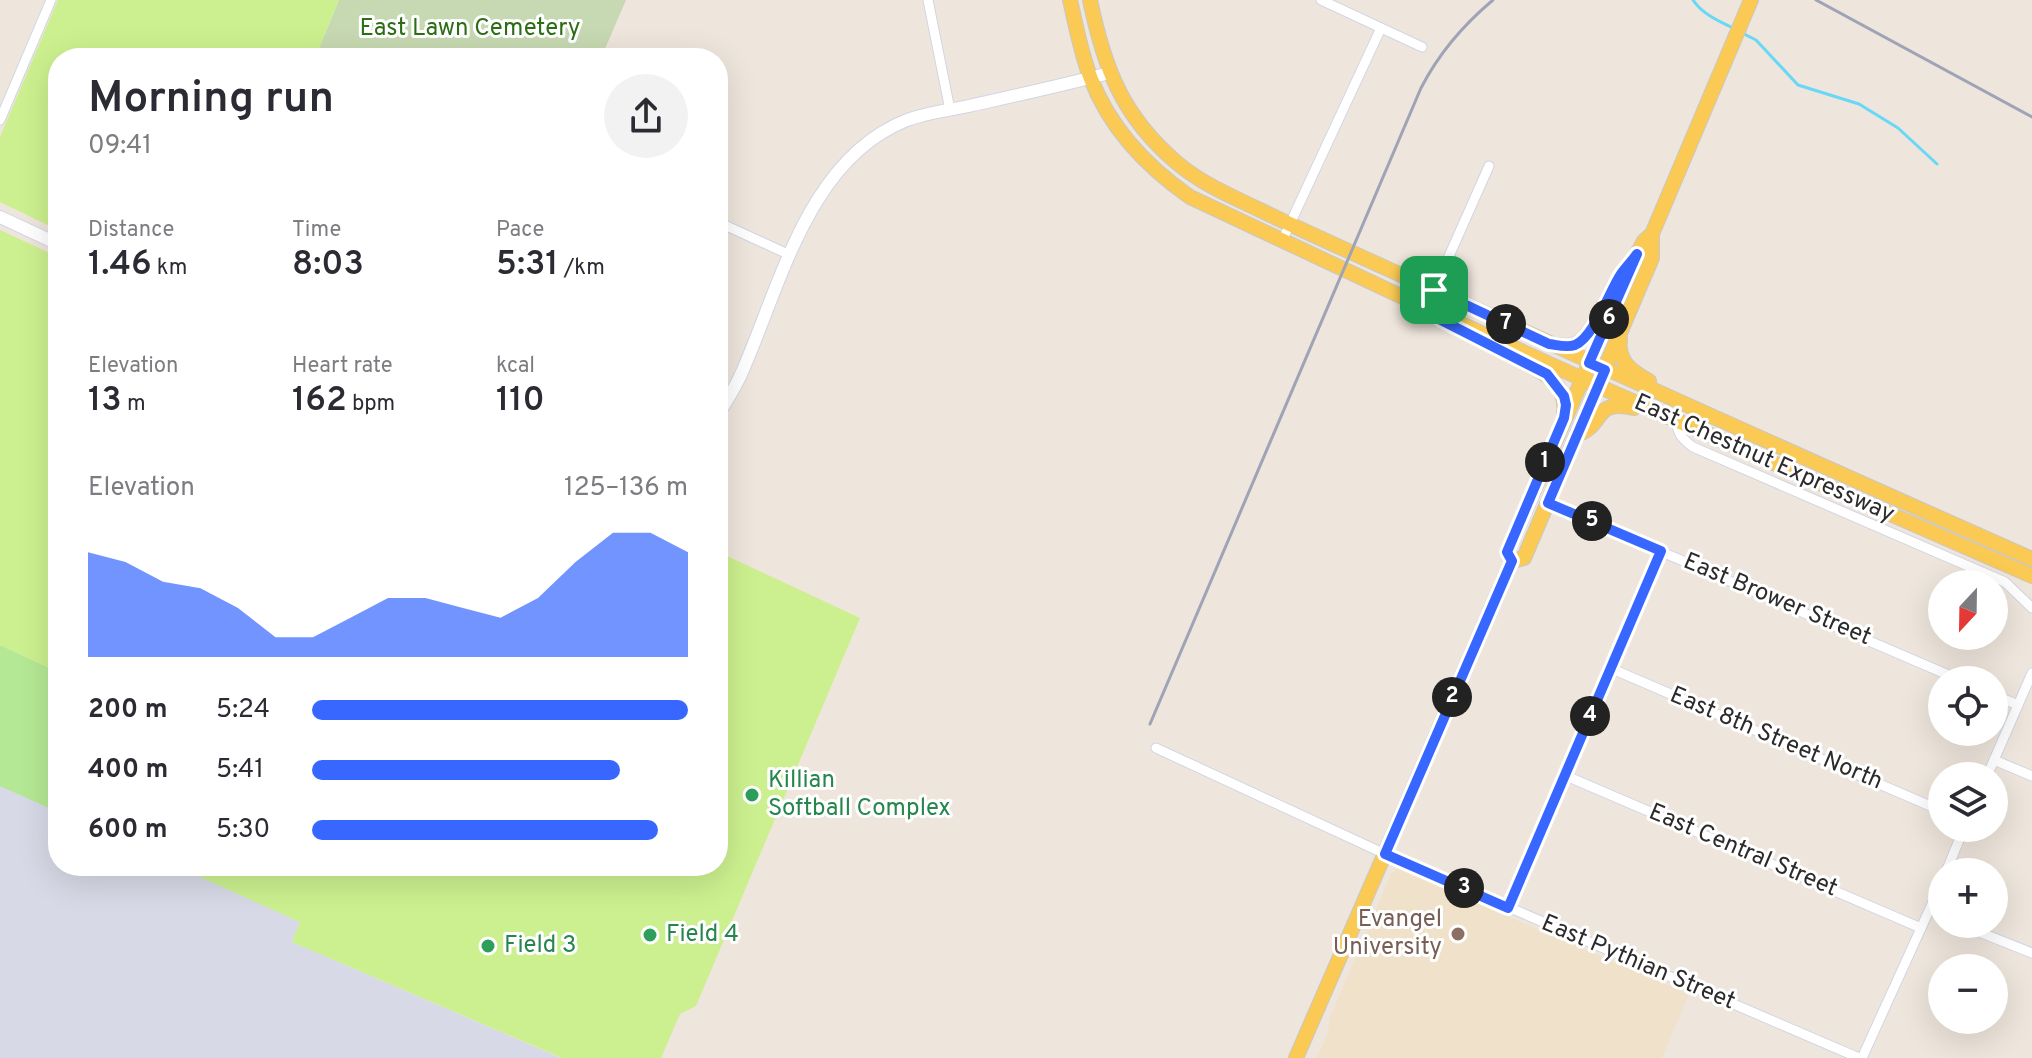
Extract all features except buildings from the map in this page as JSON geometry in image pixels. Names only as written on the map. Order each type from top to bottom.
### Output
[{"type":"main road","name":"East Chestnut Expressway","points":[[1070,0],[1090,78],[1103,106],[1124,136],[1159,173],[1190,197],[1598,386],[2032,576]]},
{"type":"main road","name":"East Chestnut Expressway","points":[[1090,0],[1109,73],[1128,108],[1142,128],[1195,178],[1589,363],[2032,559]]},
{"type":"main road","points":[[1512,561],[1524,558],[1605,370],[1652,258],[1652,234],[1751,0]]},
{"type":"main road","points":[[1512,561],[1507,552],[1581,378],[1637,254],[1652,234]]},
{"type":"main road","points":[[1549,344],[1569,346],[1583,339],[1622,273],[1637,254]]},
{"type":"main road","points":[[1426,308],[1441,320],[1547,374],[1564,396],[1564,418]]},
{"type":"main road","points":[[1622,330],[1619,353],[1634,372],[1756,430],[1777,446]]},
{"type":"main road","points":[[1577,435],[1588,431],[1601,413],[1617,405],[1658,412]]},
{"type":"main road","points":[[1296,1058],[1512,561]]},
{"type":"street","points":[[0,120],[51,0]]},
{"type":"street","points":[[928,0],[950,110]]},
{"type":"street","points":[[1321,0],[1422,47]]},
{"type":"street","points":[[1282,241],[1381,28]]},
{"type":"street","points":[[728,398],[741,376],[790,255],[819,197],[844,164],[877,136],[908,120],[1109,73]]},
{"type":"street","points":[[1426,308],[1489,166]]},
{"type":"street","points":[[0,217],[48,239]]},
{"type":"street","points":[[728,227],[790,255]]},
{"type":"street","points":[[1676,420],[1682,440],[1693,447],[2005,582],[2032,608]]},
{"type":"street","name":"East Brower Street","points":[[1548,503],[1928,666]]},
{"type":"street","points":[[1508,908],[1661,551]]},
{"type":"street","name":"East 8th Street North","points":[[1610,668],[1928,805]]},
{"type":"street","points":[[2032,673],[1994,760],[2032,776]]},
{"type":"street","points":[[2008,701],[2018,705]]},
{"type":"street","name":"East Pythian Street","points":[[1156,748],[1385,854],[1861,1058]]},
{"type":"street","name":"East Central Street","points":[[1564,775],[1921,928]]},
{"type":"street","points":[[1861,1058],[1928,914]]},
{"type":"street","points":[[1994,938],[2032,953]]},
{"type":"shaded area","points":[[0,785],[48,807],[48,876],[199,876],[300,922],[292,942],[561,1058],[0,1058]]},
{"type":"shaded area","name":"Evangel University","points":[[1397,869],[1689,994],[1662,1058],[1315,1058],[1391,874]]},
{"type":"green space","points":[[58,0],[339,0],[319,48],[48,48],[48,225],[0,202],[0,137]]},
{"type":"green space","name":"East Lawn Cemetery","points":[[339,0],[626,0],[605,48],[319,48]]},
{"type":"green space","points":[[0,230],[48,252],[48,667],[0,645]]},
{"type":"green space","name":"Killian Softball Complex","points":[[728,556],[860,618],[696,1006],[680,1014],[661,1058],[562,1058],[292,942],[300,922],[198,876],[728,876]]},
{"type":"green space","points":[[0,645],[48,667],[48,808],[0,786]]},
{"type":"waterway","points":[[1693,0],[1706,13],[1735,29]]},
{"type":"waterway","points":[[1742,33],[1756,40],[1798,85],[1859,104],[1898,128],[1937,164]]},
{"type":"railway","points":[[1150,724],[1421,88],[1452,40],[1493,0]]},
{"type":"railway","points":[[1816,0],[2032,117]]},
{"type":"place","name":"Killian Softball Complex","points":[[752,795]]},
{"type":"place","name":"Evangel University","points":[[1458,934]]},
{"type":"place","name":"Field 4","points":[[650,935]]},
{"type":"place","name":"Field 3","points":[[488,946]]},
{"type":"route","points":[[1637,254],[1589,363],[1605,370],[1548,503],[1661,551],[1508,908],[1385,854],[1512,561],[1507,552],[1564,418],[1566,405],[1564,396],[1547,374],[1441,320],[1426,308],[1434,290],[1549,344],[1575,345],[1589,331],[1622,273],[1637,254]]}]
